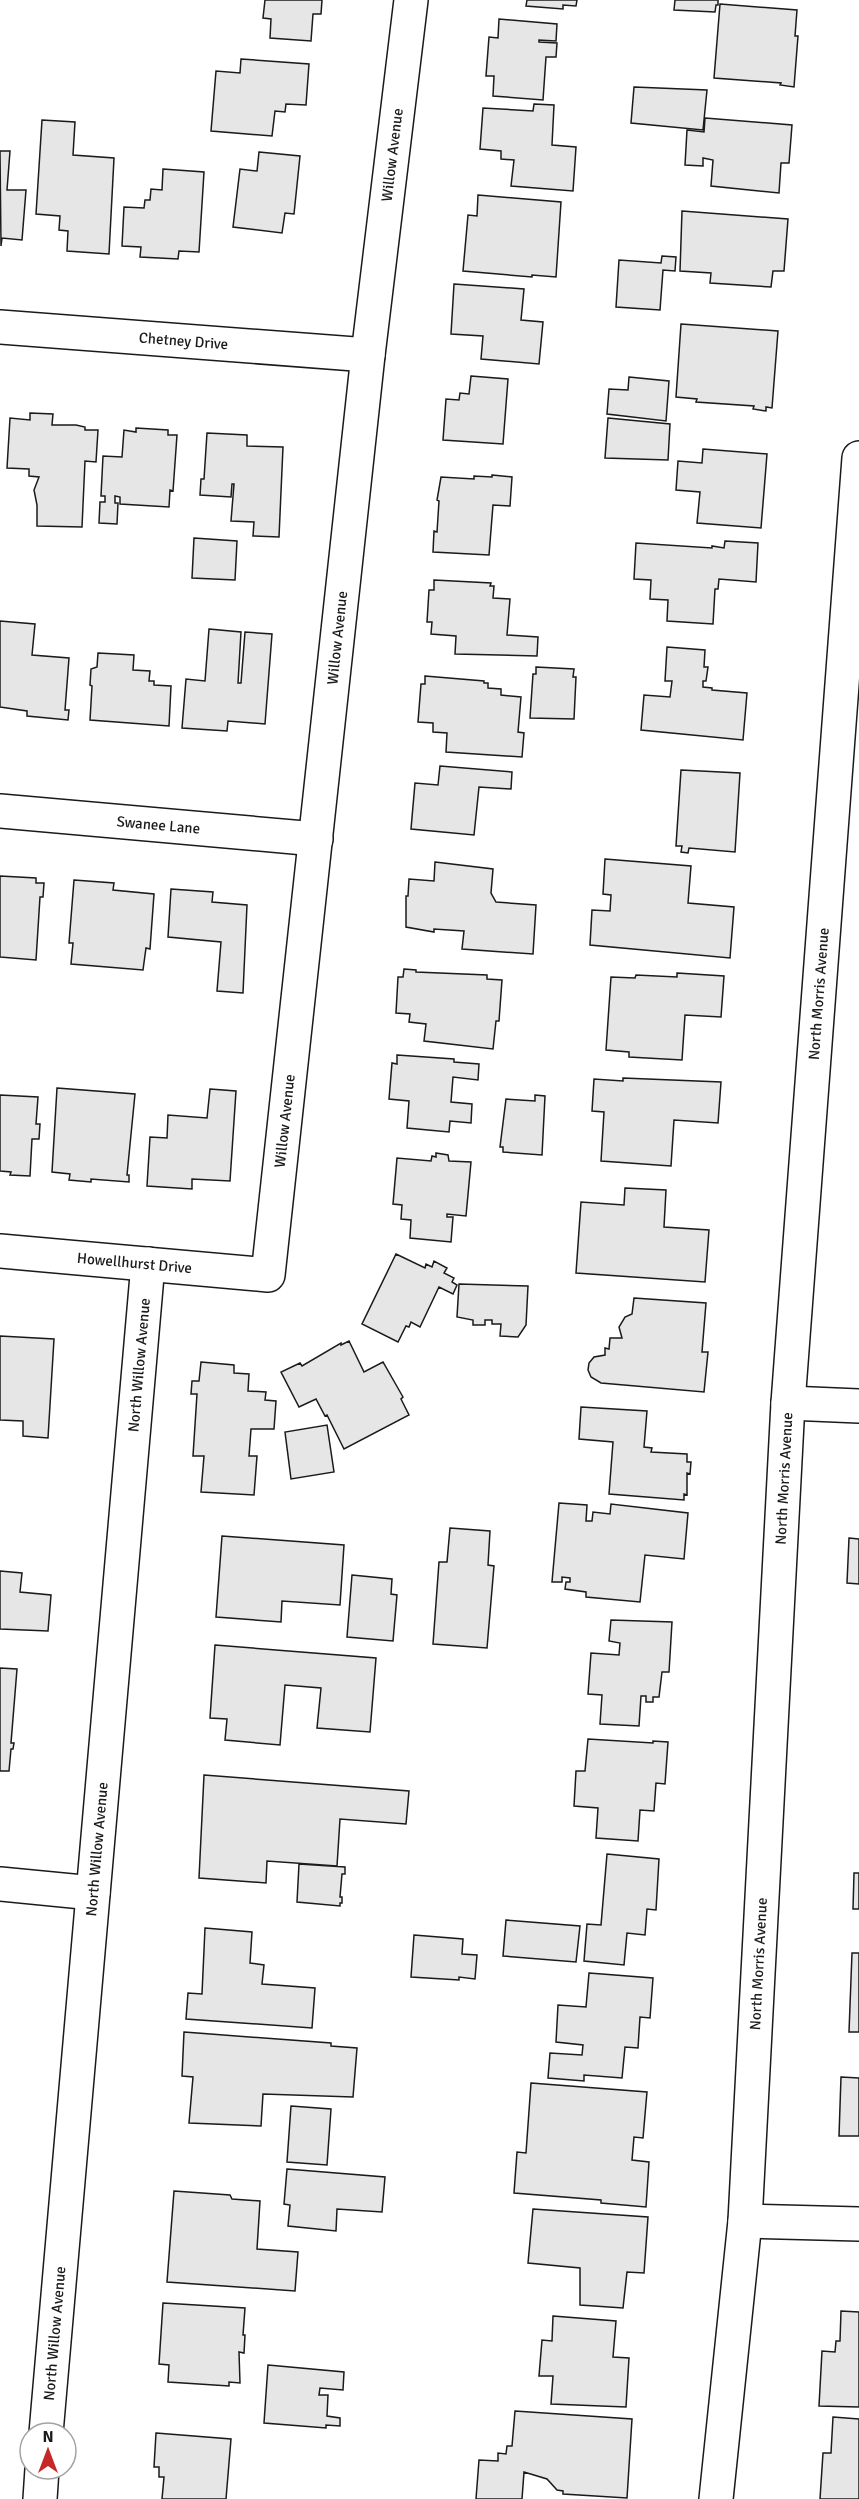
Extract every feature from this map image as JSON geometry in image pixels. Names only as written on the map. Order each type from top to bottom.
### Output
[{"type":"street","name":"Willow Avenue","points":[[268,1275],[368,355],[411,0]]},
{"type":"street","name":"Chetney Drive","points":[[0,327],[368,355]]},
{"type":"street","name":"North Morris Avenue","points":[[716,2499],[745,2221],[788,1403],[859,458]]},
{"type":"street","name":"Swanee Lane","points":[[0,811],[316,839]]},
{"type":"street","name":"Howellhurst Drive","points":[[0,1251],[268,1275]]},
{"type":"street","name":"North Willow Avenue","points":[[47,2421],[148,1264]]},
{"type":"street","points":[[788,1403],[859,1406]]},
{"type":"street","points":[[0,1884],[93,1893]]},
{"type":"street","points":[[745,2221],[859,2224]]},
{"type":"street","points":[[40,2499],[41,2481]]},
{"type":"building","points":[[265,0],[322,0],[321,14],[313,14],[311,41],[270,38],[271,19],[263,18]]},
{"type":"building","points":[[527,0],[577,0],[576,6],[563,5],[563,9],[526,6]]},
{"type":"building","points":[[675,0],[718,0],[718,5],[716,5],[715,12],[674,10]]},
{"type":"building","points":[[720,4],[797,10],[795,36],[798,36],[794,87],[780,85],[781,83],[714,78]]},
{"type":"building","points":[[499,19],[557,24],[556,41],[539,40],[539,42],[557,43],[556,57],[546,57],[543,100],[493,96],[494,76],[486,76],[489,37],[498,38]]},
{"type":"building","points":[[241,59],[309,64],[306,105],[286,104],[285,112],[275,111],[272,136],[211,131],[216,71],[240,73]]},
{"type":"building","points":[[634,87],[707,90],[703,130],[631,123]]},
{"type":"building","points":[[534,104],[554,105],[552,145],[576,147],[573,191],[511,186],[514,160],[501,159],[501,151],[480,149],[483,108],[533,111]]},
{"type":"building","points":[[705,118],[792,125],[789,163],[781,163],[779,193],[711,186],[713,160],[703,158],[703,166],[685,165],[687,130],[704,132]]},
{"type":"building","points":[[42,120],[75,122],[73,155],[114,158],[109,254],[67,251],[68,231],[59,230],[60,216],[36,214]]},
{"type":"building","points":[[0,151],[10,151],[7,190],[26,190],[22,240],[2,238],[1,246]]},
{"type":"building","points":[[259,152],[300,156],[294,214],[285,213],[282,233],[233,227],[240,169],[257,171]]},
{"type":"building","points":[[163,169],[204,172],[199,252],[179,251],[178,259],[140,257],[141,247],[122,246],[124,207],[144,208],[145,200],[150,200],[151,189],[162,190]]},
{"type":"building","points":[[478,195],[561,202],[556,277],[463,271],[468,215],[477,216]]},
{"type":"building","points":[[682,211],[788,219],[784,271],[773,271],[771,287],[710,283],[711,273],[680,271]]},
{"type":"building","points":[[662,256],[676,257],[675,271],[663,270],[660,310],[616,307],[619,260],[661,263]]},
{"type":"building","points":[[454,284],[524,289],[521,320],[543,322],[539,364],[481,359],[483,336],[451,334]]},
{"type":"building","points":[[681,324],[778,331],[772,408],[766,407],[766,411],[753,409],[754,406],[696,402],[697,399],[676,397]]},
{"type":"building","points":[[471,376],[508,379],[503,444],[443,440],[446,399],[459,400],[460,393],[469,394]]},
{"type":"building","points":[[629,377],[669,381],[666,421],[607,414],[609,389],[628,390]]},
{"type":"building","points":[[30,413],[53,414],[52,425],[76,425],[85,427],[85,430],[98,430],[96,462],[85,461],[82,527],[37,526],[34,490],[39,477],[29,476],[29,469],[7,468],[10,418],[30,420]]},
{"type":"building","points":[[608,418],[670,424],[668,460],[605,458]]},
{"type":"building","points":[[136,428],[168,430],[168,435],[177,435],[173,491],[170,490],[169,507],[120,504],[120,497],[115,496],[115,503],[118,503],[117,524],[99,523],[100,502],[105,502],[105,496],[101,496],[103,456],[122,457],[124,430],[136,432]]},
{"type":"building","points":[[207,433],[247,435],[247,446],[283,447],[279,537],[253,536],[254,522],[231,521],[234,484],[232,484],[231,497],[200,495],[201,479],[204,479]]},
{"type":"building","points":[[703,449],[767,454],[761,528],[697,523],[700,492],[676,490],[678,461],[702,463]]},
{"type":"building","points":[[492,475],[512,477],[510,506],[493,505],[489,555],[433,552],[434,531],[437,532],[439,501],[437,500],[441,477],[474,479],[474,476],[492,477]]},
{"type":"building","points":[[194,538],[237,541],[235,580],[192,578]]},
{"type":"building","points":[[725,541],[758,543],[756,582],[719,579],[718,589],[715,589],[713,624],[667,621],[668,600],[650,599],[651,580],[634,579],[636,543],[724,548]]},
{"type":"building","points":[[434,580],[491,583],[490,586],[494,586],[493,598],[510,599],[507,635],[538,637],[537,656],[455,654],[456,636],[431,634],[432,622],[427,622],[429,590],[434,590]]},
{"type":"building","points":[[0,621],[35,624],[32,655],[69,658],[65,710],[69,710],[68,720],[27,716],[27,711],[0,707]]},
{"type":"building","points":[[209,629],[241,632],[238,683],[241,683],[245,632],[272,634],[265,724],[228,721],[227,731],[182,728],[186,679],[205,681]]},
{"type":"building","points":[[667,647],[705,650],[704,667],[708,667],[703,687],[747,693],[743,740],[641,730],[644,695],[670,697],[672,681],[665,681]]},
{"type":"building","points":[[98,653],[134,655],[133,670],[150,671],[149,681],[154,681],[154,685],[171,686],[169,726],[90,720],[91,669],[97,667]]},
{"type":"building","points":[[536,667],[574,669],[573,677],[576,677],[574,719],[530,718],[533,674],[536,674]]},
{"type":"building","points":[[425,676],[484,681],[488,683],[488,688],[501,689],[501,695],[521,697],[518,732],[524,733],[522,757],[446,752],[447,733],[433,732],[433,723],[418,722],[421,684],[425,684]]},
{"type":"building","points":[[440,766],[512,772],[511,789],[479,787],[474,835],[411,829],[415,783],[438,785]]},
{"type":"building","points":[[681,770],[740,773],[735,852],[689,848],[688,853],[681,852],[682,846],[676,846]]},
{"type":"building","points":[[605,859],[691,866],[688,903],[734,907],[730,958],[590,945],[592,910],[610,911],[611,895],[603,894]]},
{"type":"building","points":[[435,862],[493,869],[491,893],[496,902],[536,905],[533,954],[462,949],[464,931],[434,929],[434,932],[406,927],[406,896],[408,896],[409,879],[434,881]]},
{"type":"building","points":[[0,876],[36,878],[36,883],[44,883],[43,897],[40,897],[36,960],[0,957]]},
{"type":"building","points":[[74,880],[114,883],[113,890],[154,894],[150,949],[146,948],[143,970],[71,964],[73,943],[69,943]]},
{"type":"building","points":[[171,889],[213,892],[212,902],[247,905],[243,993],[217,991],[221,942],[168,937]]},
{"type":"building","points":[[404,969],[416,970],[416,972],[487,975],[487,979],[502,980],[499,1021],[496,1021],[493,1049],[424,1041],[426,1024],[409,1022],[410,1014],[396,1013],[398,977],[403,977]]},
{"type":"building","points":[[677,973],[724,976],[721,1017],[685,1015],[682,1060],[629,1057],[629,1052],[606,1050],[611,977],[635,978],[636,975],[677,977]]},
{"type":"building","points":[[397,1055],[454,1059],[454,1062],[479,1064],[478,1080],[453,1077],[451,1102],[472,1104],[471,1123],[450,1121],[449,1132],[407,1128],[409,1101],[389,1099],[392,1063],[397,1064]]},
{"type":"building","points":[[623,1078],[721,1082],[718,1123],[674,1120],[671,1166],[601,1161],[604,1112],[592,1111],[594,1079],[623,1081]]},
{"type":"building","points":[[57,1088],[135,1094],[127,1175],[129,1175],[129,1182],[69,1180],[70,1174],[52,1172]]},
{"type":"building","points":[[210,1089],[236,1091],[230,1181],[192,1179],[192,1189],[147,1186],[150,1137],[167,1138],[168,1115],[207,1118]]},
{"type":"building","points":[[0,1095],[38,1097],[36,1124],[40,1124],[39,1139],[32,1139],[30,1176],[10,1175],[11,1172],[0,1171]]},
{"type":"building","points":[[535,1095],[545,1096],[542,1155],[503,1152],[503,1147],[500,1147],[506,1099],[535,1101]]},
{"type":"building","points":[[436,1153],[448,1155],[449,1161],[471,1162],[466,1216],[447,1214],[447,1217],[453,1217],[451,1242],[410,1238],[411,1220],[401,1219],[402,1205],[393,1204],[397,1158],[431,1161],[432,1156],[436,1157]]},
{"type":"building","points":[[625,1188],[666,1190],[664,1227],[709,1230],[705,1282],[576,1273],[581,1202],[624,1205]]},
{"type":"building","points":[[396,1254],[425,1268],[426,1264],[432,1267],[434,1261],[447,1268],[444,1273],[454,1278],[452,1282],[457,1285],[453,1294],[439,1287],[420,1327],[411,1322],[409,1327],[406,1326],[398,1342],[362,1324]]},
{"type":"building","points":[[459,1284],[528,1286],[526,1325],[518,1337],[500,1336],[501,1324],[492,1324],[492,1320],[485,1320],[485,1325],[473,1325],[473,1320],[457,1317]]},
{"type":"building","points":[[634,1298],[706,1303],[702,1352],[708,1352],[704,1392],[601,1383],[591,1377],[588,1370],[589,1363],[594,1357],[605,1355],[605,1348],[609,1349],[610,1338],[622,1338],[619,1327],[625,1317],[632,1314]]},
{"type":"building","points":[[0,1336],[54,1339],[48,1438],[23,1436],[23,1421],[0,1420]]},
{"type":"building","points":[[349,1341],[364,1372],[383,1362],[403,1397],[401,1399],[409,1415],[344,1449],[316,1399],[299,1407],[281,1372],[300,1363],[302,1366],[341,1343],[341,1345]]},
{"type":"building","points":[[201,1362],[234,1365],[234,1373],[249,1374],[248,1391],[266,1392],[265,1400],[276,1401],[274,1429],[251,1429],[249,1456],[257,1456],[254,1495],[201,1492],[204,1456],[193,1456],[197,1394],[191,1394],[192,1381],[199,1381]]},
{"type":"building","points":[[581,1407],[647,1411],[644,1447],[652,1448],[651,1452],[687,1454],[687,1462],[691,1462],[690,1474],[687,1473],[687,1495],[684,1494],[684,1500],[609,1494],[613,1442],[579,1439]]},
{"type":"building","points":[[327,1425],[334,1472],[291,1479],[285,1432]]},
{"type":"building","points":[[559,1503],[587,1505],[586,1521],[592,1521],[593,1512],[610,1514],[611,1504],[688,1513],[684,1559],[645,1555],[640,1602],[586,1597],[586,1592],[565,1589],[566,1582],[570,1582],[570,1578],[562,1577],[562,1582],[552,1582]]},
{"type":"building","points":[[450,1528],[490,1531],[488,1565],[494,1566],[487,1648],[433,1644],[439,1562],[447,1562]]},
{"type":"building","points":[[222,1536],[344,1545],[340,1605],[282,1601],[281,1622],[216,1617]]},
{"type":"building","points":[[849,1538],[859,1539],[859,1584],[847,1583]]},
{"type":"building","points":[[0,1571],[22,1573],[20,1592],[51,1595],[48,1631],[0,1629]]},
{"type":"building","points":[[352,1575],[392,1579],[391,1594],[397,1595],[393,1641],[347,1637]]},
{"type":"building","points":[[611,1620],[672,1622],[669,1672],[662,1672],[659,1697],[653,1697],[653,1702],[646,1702],[646,1696],[641,1696],[639,1726],[600,1724],[602,1695],[588,1694],[591,1653],[619,1655],[620,1643],[609,1641]]},
{"type":"building","points":[[215,1645],[376,1658],[370,1732],[317,1728],[321,1688],[285,1685],[280,1745],[225,1740],[227,1719],[210,1718]]},
{"type":"building","points":[[0,1668],[17,1669],[11,1743],[14,1743],[11,1749],[9,1771],[0,1771]]},
{"type":"building","points":[[588,1739],[668,1742],[665,1784],[656,1783],[654,1811],[640,1810],[638,1841],[596,1838],[598,1808],[574,1806],[576,1771],[585,1771]]},
{"type":"building","points":[[204,1775],[409,1791],[406,1824],[340,1819],[337,1866],[267,1861],[266,1883],[199,1878]]},
{"type":"building","points":[[607,1854],[659,1859],[656,1910],[647,1909],[645,1935],[627,1933],[624,1965],[584,1961],[587,1924],[601,1925]]},
{"type":"building","points":[[299,1864],[345,1867],[345,1874],[342,1874],[340,1897],[342,1897],[342,1903],[340,1906],[297,1902]]},
{"type":"building","points":[[854,1873],[859,1873],[859,1909],[853,1909]]},
{"type":"building","points":[[506,1920],[580,1926],[576,1962],[503,1956]]},
{"type":"building","points":[[205,1928],[252,1932],[250,1963],[264,1965],[262,1984],[315,1988],[312,2028],[186,2019],[188,1993],[202,1994]]},
{"type":"building","points":[[414,1935],[463,1939],[462,1954],[477,1955],[475,1979],[411,1977]]},
{"type":"building","points":[[852,1953],[859,1953],[859,2032],[849,2032]]},
{"type":"building","points":[[589,1973],[653,1978],[650,2018],[640,2017],[638,2048],[625,2047],[622,2078],[584,2075],[584,2081],[548,2078],[550,2053],[582,2055],[583,2045],[556,2042],[558,2005],[586,2007]]},
{"type":"building","points":[[184,2032],[331,2043],[331,2046],[357,2048],[353,2097],[263,2094],[261,2126],[189,2123],[193,2077],[182,2076]]},
{"type":"building","points":[[841,2077],[859,2078],[859,2136],[839,2136]]},
{"type":"building","points":[[531,2083],[647,2092],[643,2138],[634,2137],[632,2160],[649,2162],[646,2207],[601,2203],[601,2200],[514,2193],[517,2152],[526,2153]]},
{"type":"building","points":[[291,2106],[331,2109],[327,2165],[287,2162]]},
{"type":"building","points":[[287,2169],[385,2177],[382,2212],[337,2209],[336,2231],[288,2226],[290,2205],[284,2204]]},
{"type":"building","points":[[174,2191],[230,2195],[232,2199],[260,2201],[257,2249],[298,2252],[295,2291],[167,2282]]},
{"type":"building","points":[[533,2209],[648,2217],[644,2273],[627,2272],[623,2308],[580,2305],[580,2268],[528,2263]]},
{"type":"building","points":[[163,2303],[245,2308],[244,2353],[239,2352],[240,2383],[229,2382],[229,2386],[168,2382],[169,2365],[159,2364]]},
{"type":"building","points":[[841,2311],[859,2312],[859,2407],[819,2406],[822,2351],[835,2352],[836,2341],[840,2341]]},
{"type":"building","points":[[553,2316],[616,2321],[613,2357],[629,2358],[626,2407],[551,2404],[553,2376],[539,2376],[542,2340],[552,2341]]},
{"type":"building","points":[[268,2365],[344,2372],[343,2390],[320,2388],[319,2395],[328,2395],[327,2416],[340,2418],[340,2426],[326,2425],[326,2428],[264,2423]]},
{"type":"building","points":[[515,2411],[632,2419],[627,2498],[563,2494],[563,2491],[557,2490],[547,2479],[524,2472],[522,2499],[476,2499],[479,2460],[498,2461],[498,2453],[506,2454],[507,2446],[512,2446]]},
{"type":"building","points":[[833,2417],[859,2419],[859,2499],[820,2499],[823,2453],[831,2453]]},
{"type":"building","points":[[156,2433],[231,2439],[226,2499],[162,2499],[164,2477],[159,2477],[159,2467],[154,2467]]}]
